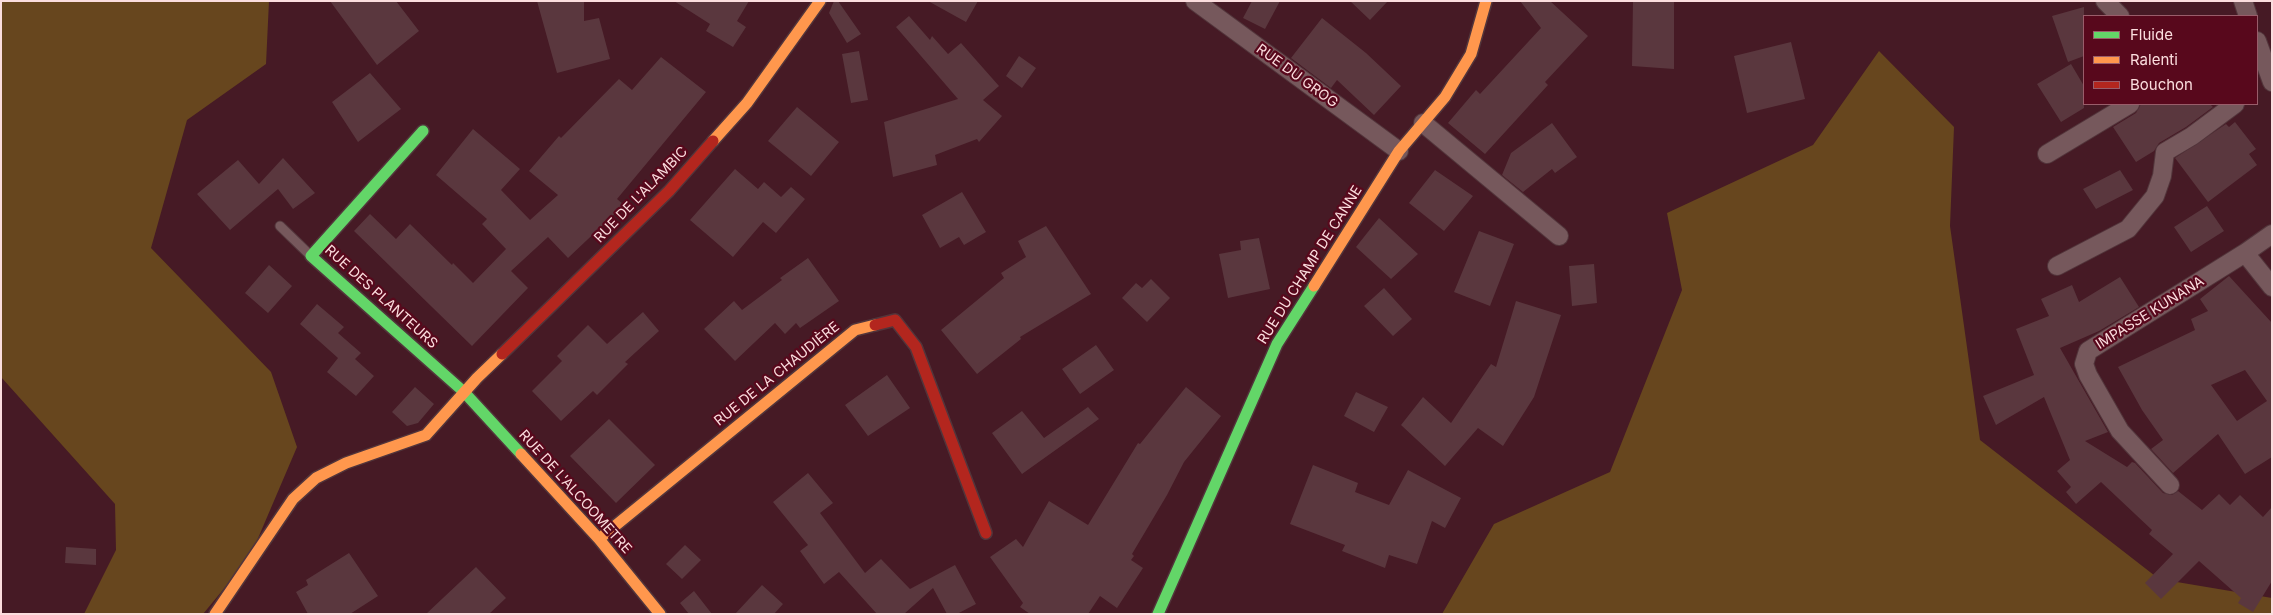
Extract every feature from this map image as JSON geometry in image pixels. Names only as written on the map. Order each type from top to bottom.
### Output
[{"type":"street","name":"RUE DE L'ALAMBIC","points":[[215,614],[293,499],[316,478],[346,463],[426,435],[464,392],[669,191],[747,103],[820,1]]},
{"type":"street","name":"RUE DU GROG","points":[[1195,1],[1399,151]]},
{"type":"street","name":"RUE DU CHAMP DE CANNE","points":[[1158,614],[1277,344],[1399,151],[1445,97],[1471,54],[1486,1]]},
{"type":"street","points":[[2105,1],[2119,15]]},
{"type":"street","points":[[2243,1],[2248,15]]},
{"type":"street","points":[[2258,50],[2260,69],[2272,82]]},
{"type":"street","points":[[2047,154],[2128,105]]},
{"type":"street","points":[[2057,266],[2128,229],[2155,196],[2162,176],[2165,152],[2192,136],[2234,105]]},
{"type":"street","points":[[1423,123],[1559,236]]},
{"type":"street","name":"RUE DES PLANTEURS","points":[[423,131],[311,256],[464,392]]},
{"type":"street","name":"IMPASSE KUNANA","points":[[2170,484],[2120,431],[2086,370],[2084,364],[2088,351],[2245,253],[2272,234]]},
{"type":"street","points":[[2245,253],[2272,286]]},
{"type":"street","name":"RUE DE LA CHAUDIÈRE","points":[[598,539],[855,330],[895,320],[916,347],[986,533]]},
{"type":"street","name":"RUE DE L'ALCOOMETRE","points":[[464,392],[598,539],[660,614]]},
{"type":"lane","points":[[280,226],[311,256]]},
{"type":"shaded area","points":[[1,1],[269,1],[266,64],[187,120],[151,248],[271,372],[297,447],[250,557],[203,614],[84,614],[116,550],[115,504],[1,377]]},
{"type":"shaded area","points":[[1879,51],[1954,127],[1950,226],[1980,440],[2159,579],[2272,598],[2272,614],[1442,614],[1494,524],[1610,472],[1682,290],[1667,213],[1813,145]]},
{"type":"building","points":[[330,1],[396,1],[419,31],[377,65]]},
{"type":"building","points":[[537,1],[584,1],[584,21],[599,18],[610,59],[557,73]]},
{"type":"building","points":[[674,1],[749,1],[737,21],[746,27],[733,47],[706,31],[710,24]]},
{"type":"building","points":[[834,1],[838,1],[861,34],[847,43],[829,13]]},
{"type":"building","points":[[928,1],[978,1],[966,22]]},
{"type":"building","points":[[1252,1],[1280,1],[1265,29],[1243,18]]},
{"type":"building","points":[[1350,1],[1388,1],[1370,20]]},
{"type":"building","points":[[1520,1],[1550,1],[1588,36],[1545,82],[1548,85],[1485,154],[1448,123],[1476,90],[1480,94],[1541,28]]},
{"type":"building","points":[[1633,1],[1674,1],[1674,69],[1632,66]]},
{"type":"building","points":[[2084,7],[2083,56],[2068,62],[2052,16]]},
{"type":"building","points":[[909,16],[930,40],[932,36],[948,54],[961,43],[999,86],[983,100],[1002,116],[979,142],[977,139],[935,155],[937,165],[893,177],[884,122],[958,99],[896,27]]},
{"type":"building","points":[[1322,18],[1366,53],[1401,86],[1374,115],[1337,80],[1331,88],[1291,58]]},
{"type":"building","points":[[1791,42],[1805,99],[1747,113],[1734,56]]},
{"type":"building","points":[[859,51],[868,100],[851,103],[842,54]]},
{"type":"building","points":[[1019,56],[1036,68],[1022,88],[1006,76]]},
{"type":"building","points":[[661,57],[706,92],[617,199],[624,205],[568,258],[548,237],[511,271],[528,288],[472,346],[354,231],[370,214],[396,239],[410,224],[473,283],[506,249],[482,224],[487,219],[436,175],[473,129],[520,169],[501,190],[530,220],[558,195],[529,171],[559,136],[561,138],[619,79],[632,90]]},
{"type":"building","points":[[2071,64],[2083,84],[2084,108],[2061,122],[2037,84]]},
{"type":"building","points":[[370,73],[401,109],[358,142],[332,102]]},
{"type":"building","points":[[2140,105],[2211,105],[2213,107],[2186,127],[2159,143],[2154,151],[2136,162],[2113,127],[2136,113]]},
{"type":"building","points":[[797,107],[839,142],[811,176],[768,141]]},
{"type":"building","points":[[2235,122],[2256,149],[2249,154],[2257,165],[2208,202],[2175,158],[2226,124],[2229,127]]},
{"type":"building","points":[[1552,123],[1577,157],[1555,173],[1552,169],[1523,192],[1502,175],[1511,153]]},
{"type":"building","points":[[283,158],[315,193],[293,209],[278,189],[230,230],[197,194],[238,160],[259,184]]},
{"type":"building","points":[[735,169],[758,189],[764,182],[781,197],[791,187],[805,199],[776,233],[763,222],[733,257],[690,220]]},
{"type":"building","points":[[1435,170],[1473,196],[1444,231],[1409,203]]},
{"type":"building","points":[[2120,170],[2133,190],[2096,209],[2083,189]]},
{"type":"building","points":[[962,192],[986,232],[964,245],[959,237],[940,248],[922,215]]},
{"type":"building","points":[[2207,206],[2224,231],[2191,252],[2174,227]]},
{"type":"building","points":[[1379,218],[1418,254],[1391,279],[1356,247]]},
{"type":"building","points":[[1046,226],[1091,294],[1020,337],[1021,339],[977,374],[941,330],[1004,278],[1001,273],[1026,257],[1018,241]]},
{"type":"building","points":[[1479,231],[1514,244],[1490,306],[1454,292]]},
{"type":"building","points":[[1259,238],[1270,289],[1228,298],[1219,254],[1241,250],[1240,241]]},
{"type":"building","points":[[808,258],[839,301],[800,328],[796,323],[785,334],[775,323],[735,361],[704,329],[734,301],[742,310],[782,280],[780,278]]},
{"type":"building","points":[[1594,264],[1597,303],[1572,306],[1569,266]]},
{"type":"building","points":[[269,265],[292,286],[268,313],[245,293]]},
{"type":"building","points":[[2229,276],[2272,323],[2272,457],[2245,474],[2218,434],[2173,473],[2151,449],[2163,440],[2142,410],[2118,367],[2195,330],[2191,319],[2208,311],[2200,299]],"holes":[[[2245,370],[2267,401],[2237,421],[2211,385]]]},
{"type":"building","points":[[2120,277],[2139,307],[2099,331],[2060,348],[2108,432],[2085,441],[2127,467],[2132,462],[2135,463],[2163,493],[2172,495],[2178,491],[2202,510],[2219,494],[2230,505],[2240,495],[2263,517],[2272,507],[2272,581],[2253,612],[2238,603],[2241,598],[2199,561],[2161,599],[2145,583],[2173,554],[2149,534],[2152,530],[2101,482],[2076,504],[2066,492],[2071,487],[2057,471],[2070,460],[2044,397],[1996,425],[1983,396],[2034,375],[2016,329],[2049,316],[2041,299],[2072,285],[2079,302]]},
{"type":"building","points":[[1151,279],[1170,298],[1147,322],[1122,298],[1136,283],[1142,288]]},
{"type":"building","points":[[1384,288],[1412,319],[1393,336],[1364,306]]},
{"type":"building","points":[[1516,301],[1561,315],[1534,397],[1503,446],[1478,428],[1445,466],[1401,425],[1423,397],[1451,423],[1491,364],[1496,367]]},
{"type":"building","points":[[317,304],[344,327],[338,333],[361,353],[355,359],[374,376],[356,396],[327,372],[338,358],[300,324]]},
{"type":"building","points":[[643,312],[659,331],[625,362],[628,364],[597,395],[593,391],[561,421],[532,391],[562,361],[557,356],[588,325],[607,344]]},
{"type":"building","points":[[1096,345],[1114,370],[1080,394],[1062,369]]},
{"type":"building","points":[[887,375],[910,408],[868,436],[845,405]]},
{"type":"building","points":[[415,387],[434,404],[418,423],[407,426],[392,412]]},
{"type":"building","points":[[1186,387],[1221,416],[1184,462],[1132,554],[1134,556],[1131,560],[1143,568],[1117,608],[1100,596],[1088,614],[1030,614],[1020,607],[1023,603],[990,557],[1016,539],[1023,547],[1049,501],[1088,525],[1138,443],[1140,444]]},
{"type":"building","points":[[1356,392],[1388,407],[1374,432],[1344,416]]},
{"type":"building","points":[[1088,407],[1099,419],[1022,474],[992,433],[1022,411],[1044,438]]},
{"type":"building","points":[[609,419],[655,465],[616,503],[570,456]]},
{"type":"building","points":[[1313,465],[1358,483],[1355,492],[1389,505],[1408,470],[1461,498],[1445,528],[1432,521],[1417,564],[1389,555],[1385,568],[1342,551],[1345,545],[1290,524]]},
{"type":"building","points":[[808,473],[833,503],[820,513],[865,573],[881,559],[910,589],[955,565],[976,604],[957,614],[947,614],[933,588],[904,614],[877,614],[839,572],[824,584],[800,551],[808,545],[773,502]]},
{"type":"building","points":[[685,545],[701,560],[682,579],[666,564]]},
{"type":"building","points":[[66,547],[96,549],[96,565],[65,563]]},
{"type":"building","points":[[349,553],[378,596],[350,614],[308,614],[296,592],[308,585],[306,580]]},
{"type":"building","points":[[476,567],[506,598],[489,614],[426,614]]},
{"type":"building","points":[[762,585],[783,604],[774,614],[735,614]]},
{"type":"building","points":[[694,591],[712,614],[689,614],[680,603]]},
{"type":"traffic: fast","points":[[423,131],[311,256],[464,392],[521,454]]},
{"type":"traffic: fast","points":[[1158,614],[1277,344],[1314,286]]},
{"type":"traffic: slow","points":[[713,141],[747,103],[820,1]]},
{"type":"traffic: slow","points":[[1314,286],[1399,151],[1445,97],[1471,54],[1486,1]]},
{"type":"traffic: slow","points":[[599,539],[855,330],[875,325]]},
{"type":"traffic: slow","points":[[215,614],[293,499],[316,478],[346,463],[426,435],[477,378],[502,354]]},
{"type":"traffic: slow","points":[[521,454],[599,539],[660,614]]},
{"type":"traffic: jam","points":[[502,354],[669,191],[713,141]]},
{"type":"traffic: jam","points":[[875,325],[895,320],[916,347],[986,533]]}]
